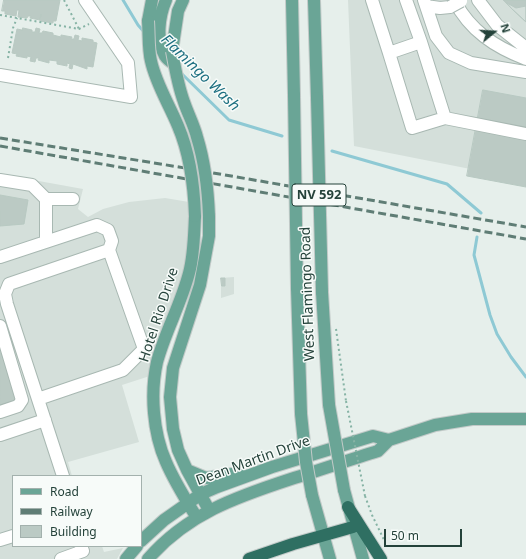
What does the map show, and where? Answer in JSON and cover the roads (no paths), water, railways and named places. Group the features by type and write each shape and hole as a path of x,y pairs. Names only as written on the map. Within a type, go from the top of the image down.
{"highway":[{"path":"348,507 381,559"},
{"path":"249,559 293,544 353,527"}],"main road":[{"name":"Hotel Rio Drive","path":"152,0 148,21 150,59 156,80 179,128 188,158 194,188 195,203 194,237 190,272 157,363 154,389 155,426 165,461 196,518"},
{"path":"166,0 163,7 160,26 161,43 165,56 174,64"},
{"name":"Hotel Rio Drive","path":"183,0 178,11 172,51 183,100 197,136 202,156 207,187 209,236 200,285 173,368 170,397 173,429 178,450 209,510"},
{"name":"West Flamingo Road","path":"292,0 301,414 306,462 312,495 322,536 330,559"},
{"name":"West Flamingo Road","path":"314,0 322,292 329,404 344,490 363,559"},
{"name":"Dean Martin Drive","path":"148,559 180,529 209,510 246,494 378,450 389,440 435,425 472,419 526,419"},
{"name":"Dean Martin Drive","path":"142,540 164,520 188,503 201,494 217,487 272,467 373,436 389,440"},
{"path":"187,470 206,478 272,467"},
{"path":"126,559 136,547"}],"street":[{"path":"0,75 131,98 128,63 86,0"},
{"path":"372,0 412,128 445,118 526,134"},
{"path":"406,0 445,118"},
{"path":"478,0 497,25 526,48"},
{"path":"425,3 440,8 457,2 460,12 481,34 505,50 526,59"},
{"path":"425,3 436,36 449,53 471,63 526,72"},
{"path":"389,53 421,42"},
{"path":"0,180 32,185 46,199 46,242"},
{"path":"46,199 73,198"},
{"path":"0,257 97,225 108,230 112,241 109,250 144,349 123,370 38,399"},
{"path":"63,475 5,294 9,284 109,250"},
{"path":"0,326 22,400 18,406 0,412"},
{"path":"0,435 45,420"},
{"path":"0,540 12,536"},
{"path":"61,559 83,552 81,547"}],"waterway":[{"name":"Flamingo Wash","path":"123,0 138,25 145,33"},
{"name":"Flamingo Wash","path":"181,73 229,120 282,136"},
{"name":"Flamingo Wash","path":"332,151 447,184 481,213"},
{"name":"Flamingo Wash","path":"477,237 474,255 490,315 497,334 511,357 526,377"}],"railway":[{"path":"0,138 179,167 526,227"},
{"path":"0,146 526,239"}]}
